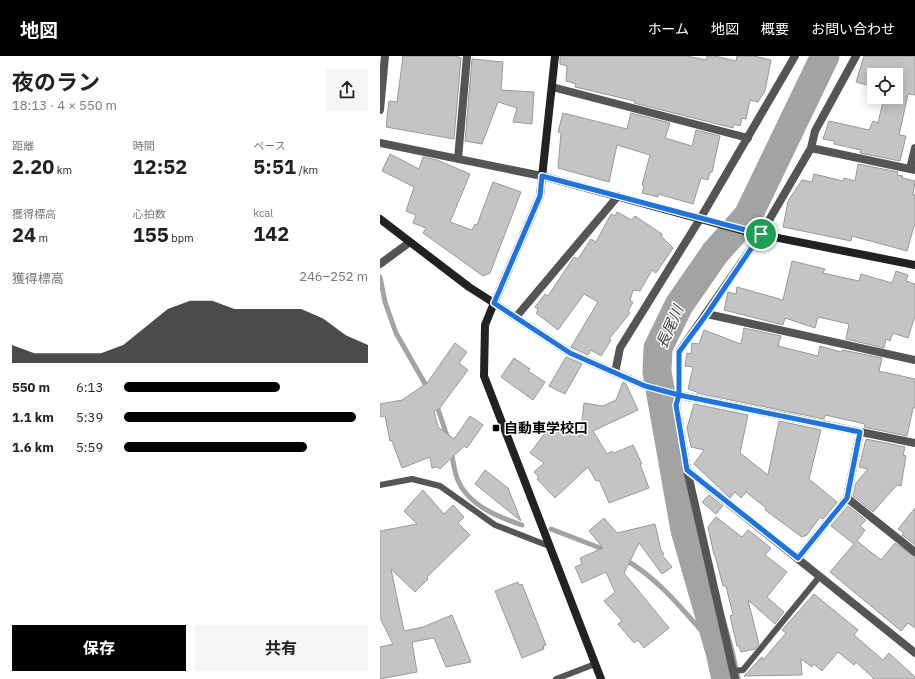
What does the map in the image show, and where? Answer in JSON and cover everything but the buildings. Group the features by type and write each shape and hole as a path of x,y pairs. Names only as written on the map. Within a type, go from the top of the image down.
{"street":[{"path":"380,110 385,56"},
{"path":"458,159 467,56"},
{"path":"555,56 540,196 485,326 484,376 601,679"},
{"path":"615,373 620,348 700,219 795,56"},
{"path":"734,675 687,470 676,405 679,395 679,352 707,314 761,234 811,148 815,131 856,56"},
{"path":"552,87 748,138"},
{"path":"380,143 542,176 748,232 915,265"},
{"path":"811,148 912,169 915,148"},
{"path":"516,317 618,196"},
{"path":"380,219 469,287 570,353 645,386 679,395 915,443"},
{"path":"380,264 410,242"},
{"path":"707,314 915,360"},
{"path":"798,558 847,498 860,432"},
{"path":"687,470 915,653"},
{"path":"847,498 915,552"}],"lane":[{"path":"380,485 412,479 440,486 495,524 549,546"},
{"path":"734,675 743,670 820,576"},
{"path":"556,679 595,664"}],"waterway":[{"name":"長尾川","path":"726,679 720,652 685,530 657,372 658,348 679,305 715,253 748,216 825,56"},
{"path":"380,277 385,302 396,333 428,389"},
{"path":"436,403 448,439"},
{"path":"451,451 457,478 468,496 484,509 522,525"},
{"path":"551,529 608,551"},
{"path":"624,559 638,568 663,589 720,652"}],"place":[{"name":"自動車学校口","path":"496,428"}],"route":[{"path":"761,234 707,314 679,352 679,395 860,432 847,498 798,558 687,470 676,405 679,395 645,386 570,353 494,303 540,196 542,176 748,232 761,234"}]}
